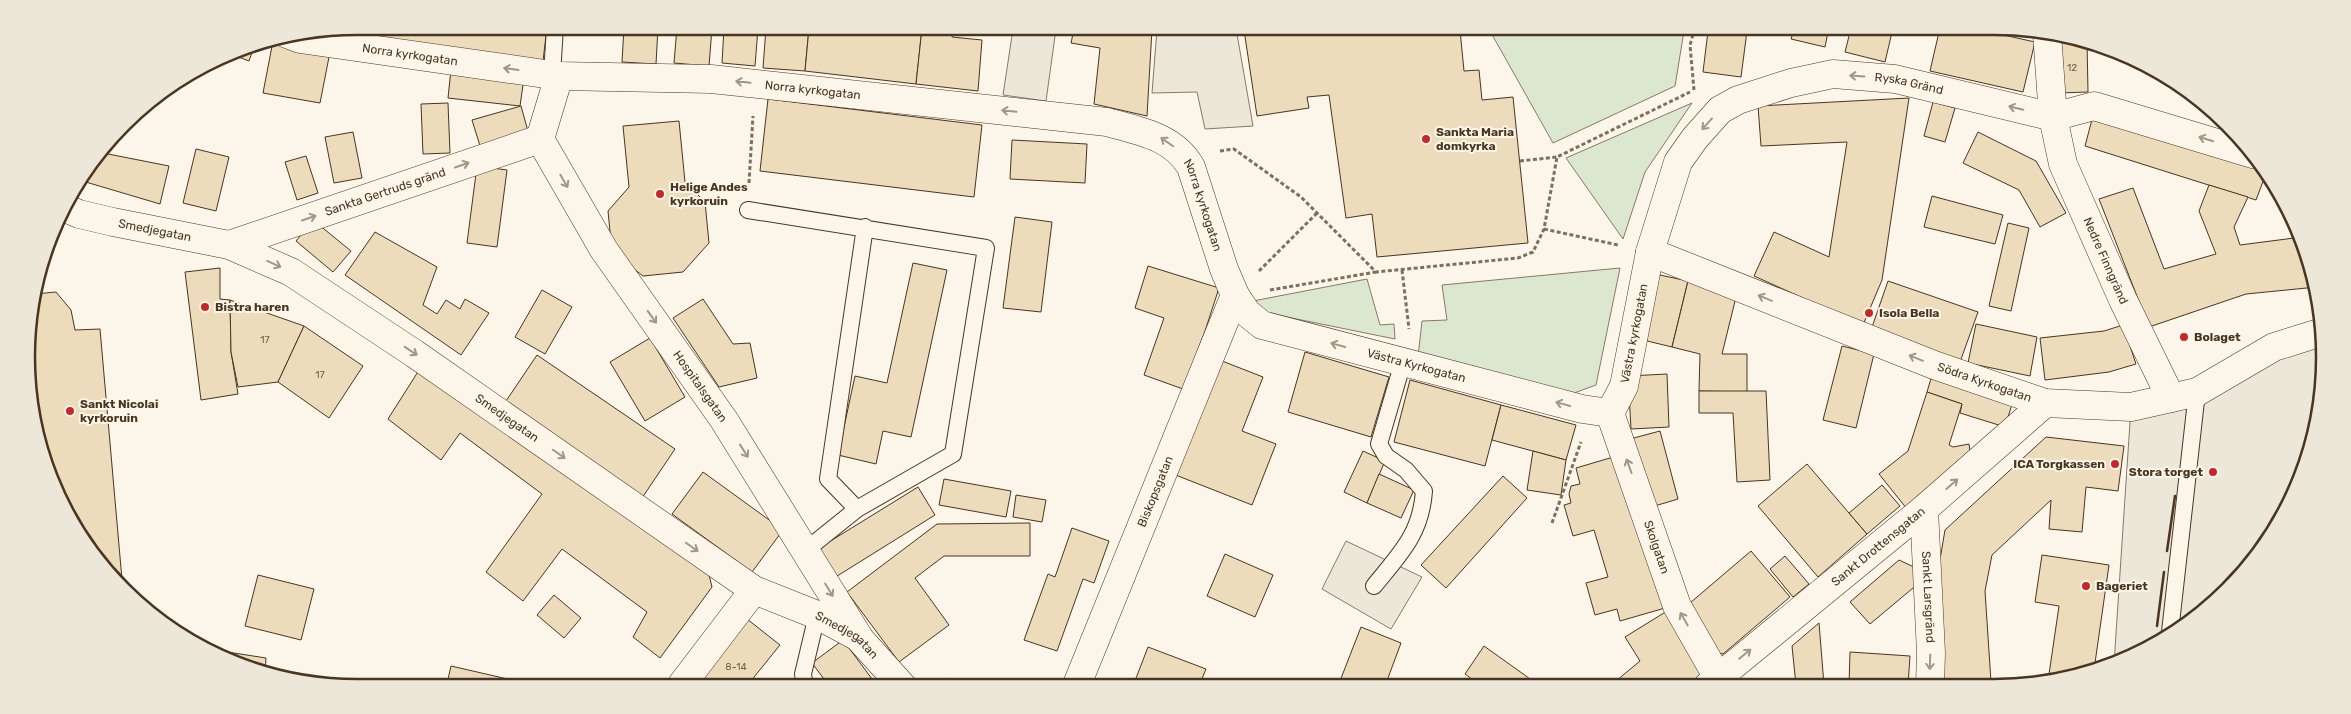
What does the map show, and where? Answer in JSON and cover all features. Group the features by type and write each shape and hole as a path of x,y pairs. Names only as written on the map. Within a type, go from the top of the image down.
{"street":[{"name":"Norra kyrkogatan","path":"304,40 555,75 711,78 1107,122 1157,135 1184,154 1191,167 1224,269 1235,295"},
{"name":"Nedre Finngränd","path":"2047,40 2053,117 2063,164 2123,300 2184,395"},
{"name":"Ryska Gränd","path":"1650,252 1678,162 1695,138 1720,110 1738,100 1758,93 1832,74 1895,79 2053,117 2094,106 2240,150"},
{"path":"540,139 555,75"},
{"name":"Sankta Gertruds gränd","path":"229,245 540,139"},
{"name":"Hospitalsgatan","path":"540,139 604,250 724,420 858,636"},
{"name":"Smedjegatan","path":"69,213 229,245 291,272 415,354 754,590 817,614 858,636 896,679"},
{"name":"Södra Kyrkogatan","path":"1650,252 1934,365 2045,402 2131,407 2184,395 2274,347 2315,334"},
{"name":"Västra kyrkogatan","path":"1610,413 1624,386 1650,252"},
{"name":"Västra Kyrkogatan","path":"1235,295 1247,314 1262,325 1582,409 1610,413"},
{"name":"Biskopsgatan","path":"1079,679 1235,295"},
{"name":"Sankt Drottensgatan","path":"1715,679 1924,509 2045,402"},
{"name":"Skolgatan","path":"1610,413 1677,606 1712,679"},
{"name":"Sankt Larsgränd","path":"1924,509 1931,653 1930,679"},
{"path":"686,679 754,590"}],"lane":[{"path":"555,35 555,75"},
{"path":"748,210 865,227 986,248 953,454 857,509 806,550"},
{"path":"857,509 828,479 865,227"},
{"path":"1374,586 1407,546 1423,513 1424,491 1406,470 1386,456 1379,444 1403,362"},
{"path":"2170,627 2184,395"},
{"path":"803,679 817,614"}],"path":[{"path":"1693,35 1690,45 1694,90 1720,110"},
{"path":"748,210 755,83"},
{"path":"1520,161 1557,157 1694,90"},
{"path":"1184,154 1234,150 1302,197 1376,272"},
{"path":"1235,295 1376,272 1518,258 1533,252 1544,229 1557,157"},
{"path":"1235,295 1317,212"},
{"path":"1544,229 1650,252"},
{"path":"1402,270 1410,334"},
{"path":"1552,523 1573,466"}],"green space":[{"path":"1492,35 1683,35 1675,86 1553,143"},
{"path":"1692,103 1645,172 1623,239 1566,158"},
{"path":"1620,268 1596,385 1574,393 1418,357 1422,321 1447,320 1442,285"},
{"path":"1367,279 1380,325 1394,324 1395,339 1262,312 1253,301"}],"shaded area":[{"path":"1012,35 1055,35 1046,101 1003,95"},
{"path":"1157,35 1237,35 1253,126 1205,129 1197,92 1152,93"},
{"name":"Stora torget","path":"2315,335 2315,378 2310,420 2305,440 2299,461 2283,499 2262,536 2222,585 2190,612 2155,636 2115,655 2131,407"},
{"path":"1346,541 1422,577 1391,629 1322,589"}],"building":[{"path":"357,35 546,35 543,61 348,36"},
{"path":"624,35 658,35 656,64 622,62"},
{"path":"676,35 711,35 709,66 674,63"},
{"path":"724,35 757,35 755,66 722,63"},
{"path":"765,35 808,35 805,71 763,68"},
{"path":"808,35 921,35 916,84 805,71"},
{"path":"921,35 952,35 952,37 982,40 978,91 916,84"},
{"path":"1073,35 1152,35 1147,116 1094,104 1100,48 1071,43"},
{"name":"Sankta Maria domkyrka","path":"1245,35 1460,35 1464,71 1479,70 1482,100 1513,97 1528,243 1377,257 1372,214 1346,218 1329,95 1307,97 1309,108 1257,116"},
{"path":"1708,35 1746,35 1741,77 1703,72"},
{"path":"1792,35 1827,35 1825,47 1791,39"},
{"path":"1849,35 1891,35 1885,62 1845,52"},
{"path":"1938,35 2006,36 2035,42 2023,92 1930,71"},
{"path":"2059,41 2087,49 2088,92 2058,93"},
{"path":"285,43 330,52 320,103 263,93 272,47"},
{"path":"252,52 249,61 240,58"},
{"path":"451,70 524,78 520,106 448,98"},
{"path":"1909,98 1882,280 1863,325 1754,276 1774,232 1829,257 1847,142 1761,146 1758,106"},
{"path":"768,99 982,125 974,197 760,171"},
{"path":"1933,102 1955,108 1945,142 1924,136"},
{"path":"448,103 450,153 423,154 421,104"},
{"path":"521,106 529,135 481,149 472,120"},
{"path":"2095,108 2247,159 2263,180 2256,200 2085,146"},
{"name":"Helige Andes kyrkoruin","path":"679,121 685,182 705,202 709,243 683,272 643,276 612,252 608,211 629,187 623,126"},
{"path":"353,132 362,178 334,183 325,137"},
{"path":"1978,132 2036,161 2066,213 2040,227 2019,190 1963,163"},
{"path":"1012,140 1087,144 1085,183 1010,179"},
{"path":"196,149 229,157 216,211 183,203"},
{"path":"108,154 169,166 160,204 86,182"},
{"path":"306,156 318,193 297,200 285,162"},
{"path":"477,166 507,170 497,247 467,243"},
{"path":"2209,185 2248,197 2234,227 2240,245 2293,238 2308,288 2246,294 2149,327 2099,199 2133,188 2164,269 2216,254 2199,211"},
{"path":"1932,196 2003,215 1995,244 1924,227"},
{"path":"1015,217 1052,222 1041,312 1003,308"},
{"path":"313,220 351,251 333,272 296,241"},
{"path":"2008,223 2029,228 2011,311 1989,306"},
{"path":"375,232 437,267 423,305 437,314 446,300 460,309 465,299 489,313 461,355 345,275"},
{"path":"913,263 947,270 911,437 883,431 876,464 838,455 855,376 887,383"},
{"path":"1148,266 1219,288 1183,389 1144,375 1164,318 1135,308"},
{"path":"220,268 220,299 230,300 231,352 238,394 201,400 185,272"},
{"path":"1655,274 1688,281 1672,347 1639,339"},
{"path":"1688,281 1737,293 1722,354 1747,354 1747,392 1699,391 1700,354 1672,347"},
{"path":"1888,281 1978,312 1960,362 1871,330"},
{"path":"542,290 572,307 545,354 515,337"},
{"name":"Sankt Nicolai kyrkoruin","path":"56,292 71,310 75,330 100,329 122,577 89,536 78,518 52,461 46,440 38,399 35,357 41,293"},
{"path":"703,299 733,344 750,343 757,378 719,387 673,318"},
{"path":"230,300 304,326 278,382 238,387 231,352"},
{"path":"1976,324 2037,337 2030,376 1968,363"},
{"path":"2123,325 2136,364 2109,372 2045,380 2040,338 2104,331"},
{"path":"304,326 363,366 329,418 278,382"},
{"path":"650,338 685,397 645,421 610,362"},
{"path":"1842,346 1874,354 1856,428 1823,420"},
{"path":"1305,352 1389,377 1371,437 1288,412"},
{"path":"537,355 675,449 642,498 504,404"},
{"path":"1217,359 1263,377 1242,431 1276,444 1252,505 1173,474"},
{"path":"421,367 708,571 712,587 660,658 633,637 647,612 562,549 523,601 486,572 542,494 460,433 441,460 388,419"},
{"path":"1667,374 1669,427 1631,429 1628,376"},
{"path":"1932,375 2013,401 2005,427 1960,413 1962,404 1927,392"},
{"path":"1410,380 1501,405 1485,466 1394,442"},
{"path":"1699,391 1766,391 1770,480 1737,482 1733,413 1699,413"},
{"path":"1927,392 1962,404 1949,445 1953,447 1969,444 1971,458 1907,509 1879,474 1908,451"},
{"path":"1501,405 1576,425 1566,460 1492,440"},
{"path":"1660,431 1678,499 1648,508 1630,439"},
{"path":"2046,437 2124,446 2118,491 2086,487 2082,532 2049,529 2051,500 1992,555 1985,591 1991,679 1940,679 1935,589 1945,530"},
{"path":"1363,451 1385,461 1367,503 1344,492"},
{"path":"1533,451 1566,460 1561,495 1527,490"},
{"path":"1620,455 1665,608 1620,621 1617,609 1595,615 1586,583 1608,577 1594,530 1573,536 1564,505 1571,503 1569,494 1571,486 1580,484 1576,468"},
{"path":"1807,464 1867,534 1818,577 1758,506"},
{"path":"703,472 783,530 752,572 672,514"},
{"path":"1379,474 1414,490 1401,518 1367,503"},
{"path":"1503,476 1527,498 1446,588 1421,565"},
{"path":"944,479 1011,491 1006,517 939,505"},
{"path":"1882,485 1900,506 1867,534 1849,513"},
{"path":"918,487 935,515 834,578 816,550"},
{"path":"1016,495 1046,500 1042,522 1013,517"},
{"path":"1030,523 1030,556 944,556 915,578 949,625 899,662 847,592 937,524"},
{"path":"1072,528 1109,541 1094,583 1083,579 1057,651 1024,640 1048,574 1055,577"},
{"path":"1751,551 1790,597 1723,654 1711,651 1690,603"},
{"path":"1225,554 1273,575 1255,617 1207,596"},
{"path":"2042,555 2109,565 2095,663 2049,674 2059,606 2035,602"},
{"path":"1785,556 1809,584 1793,597 1770,569"},
{"path":"1899,560 1916,568 1919,583 1870,624 1850,602"},
{"path":"258,575 314,589 301,640 245,626"},
{"path":"554,595 581,618 564,638 537,615"},
{"path":"1667,611 1706,676 1703,679 1618,679 1640,661 1625,637"},
{"path":"747,619 780,645 752,679 699,679"},
{"path":"1819,623 1824,679 1795,679 1792,646"},
{"path":"1361,627 1401,643 1388,679 1341,679"},
{"path":"843,640 872,679 824,679 812,663"},
{"path":"1484,646 1530,679 1472,679 1465,674"},
{"path":"1148,647 1206,669 1202,679 1136,679"},
{"path":"230,652 266,658 265,666"},
{"path":"1850,652 1910,656 1908,679 1849,679"},
{"path":"451,666 508,679 448,679"}],"wall":[{"path":"2167,551 2175,496"},
{"path":"2157,626 2164,572"}],"place":[{"name":"Sankta Maria domkyrka","path":"1426,139"},
{"name":"Helige Andes kyrkoruin","path":"660,194"},
{"name":"Bistra haren","path":"205,307"},
{"name":"Isola Bella","path":"1869,313"},
{"name":"Bolaget","path":"2184,337"},
{"name":"Sankt Nicolai kyrkoruin","path":"70,411"},
{"name":"ICA Torgkassen","path":"2115,464"},
{"name":"Stora torget","path":"2213,472"},
{"name":"Bageriet","path":"2086,586"}]}
